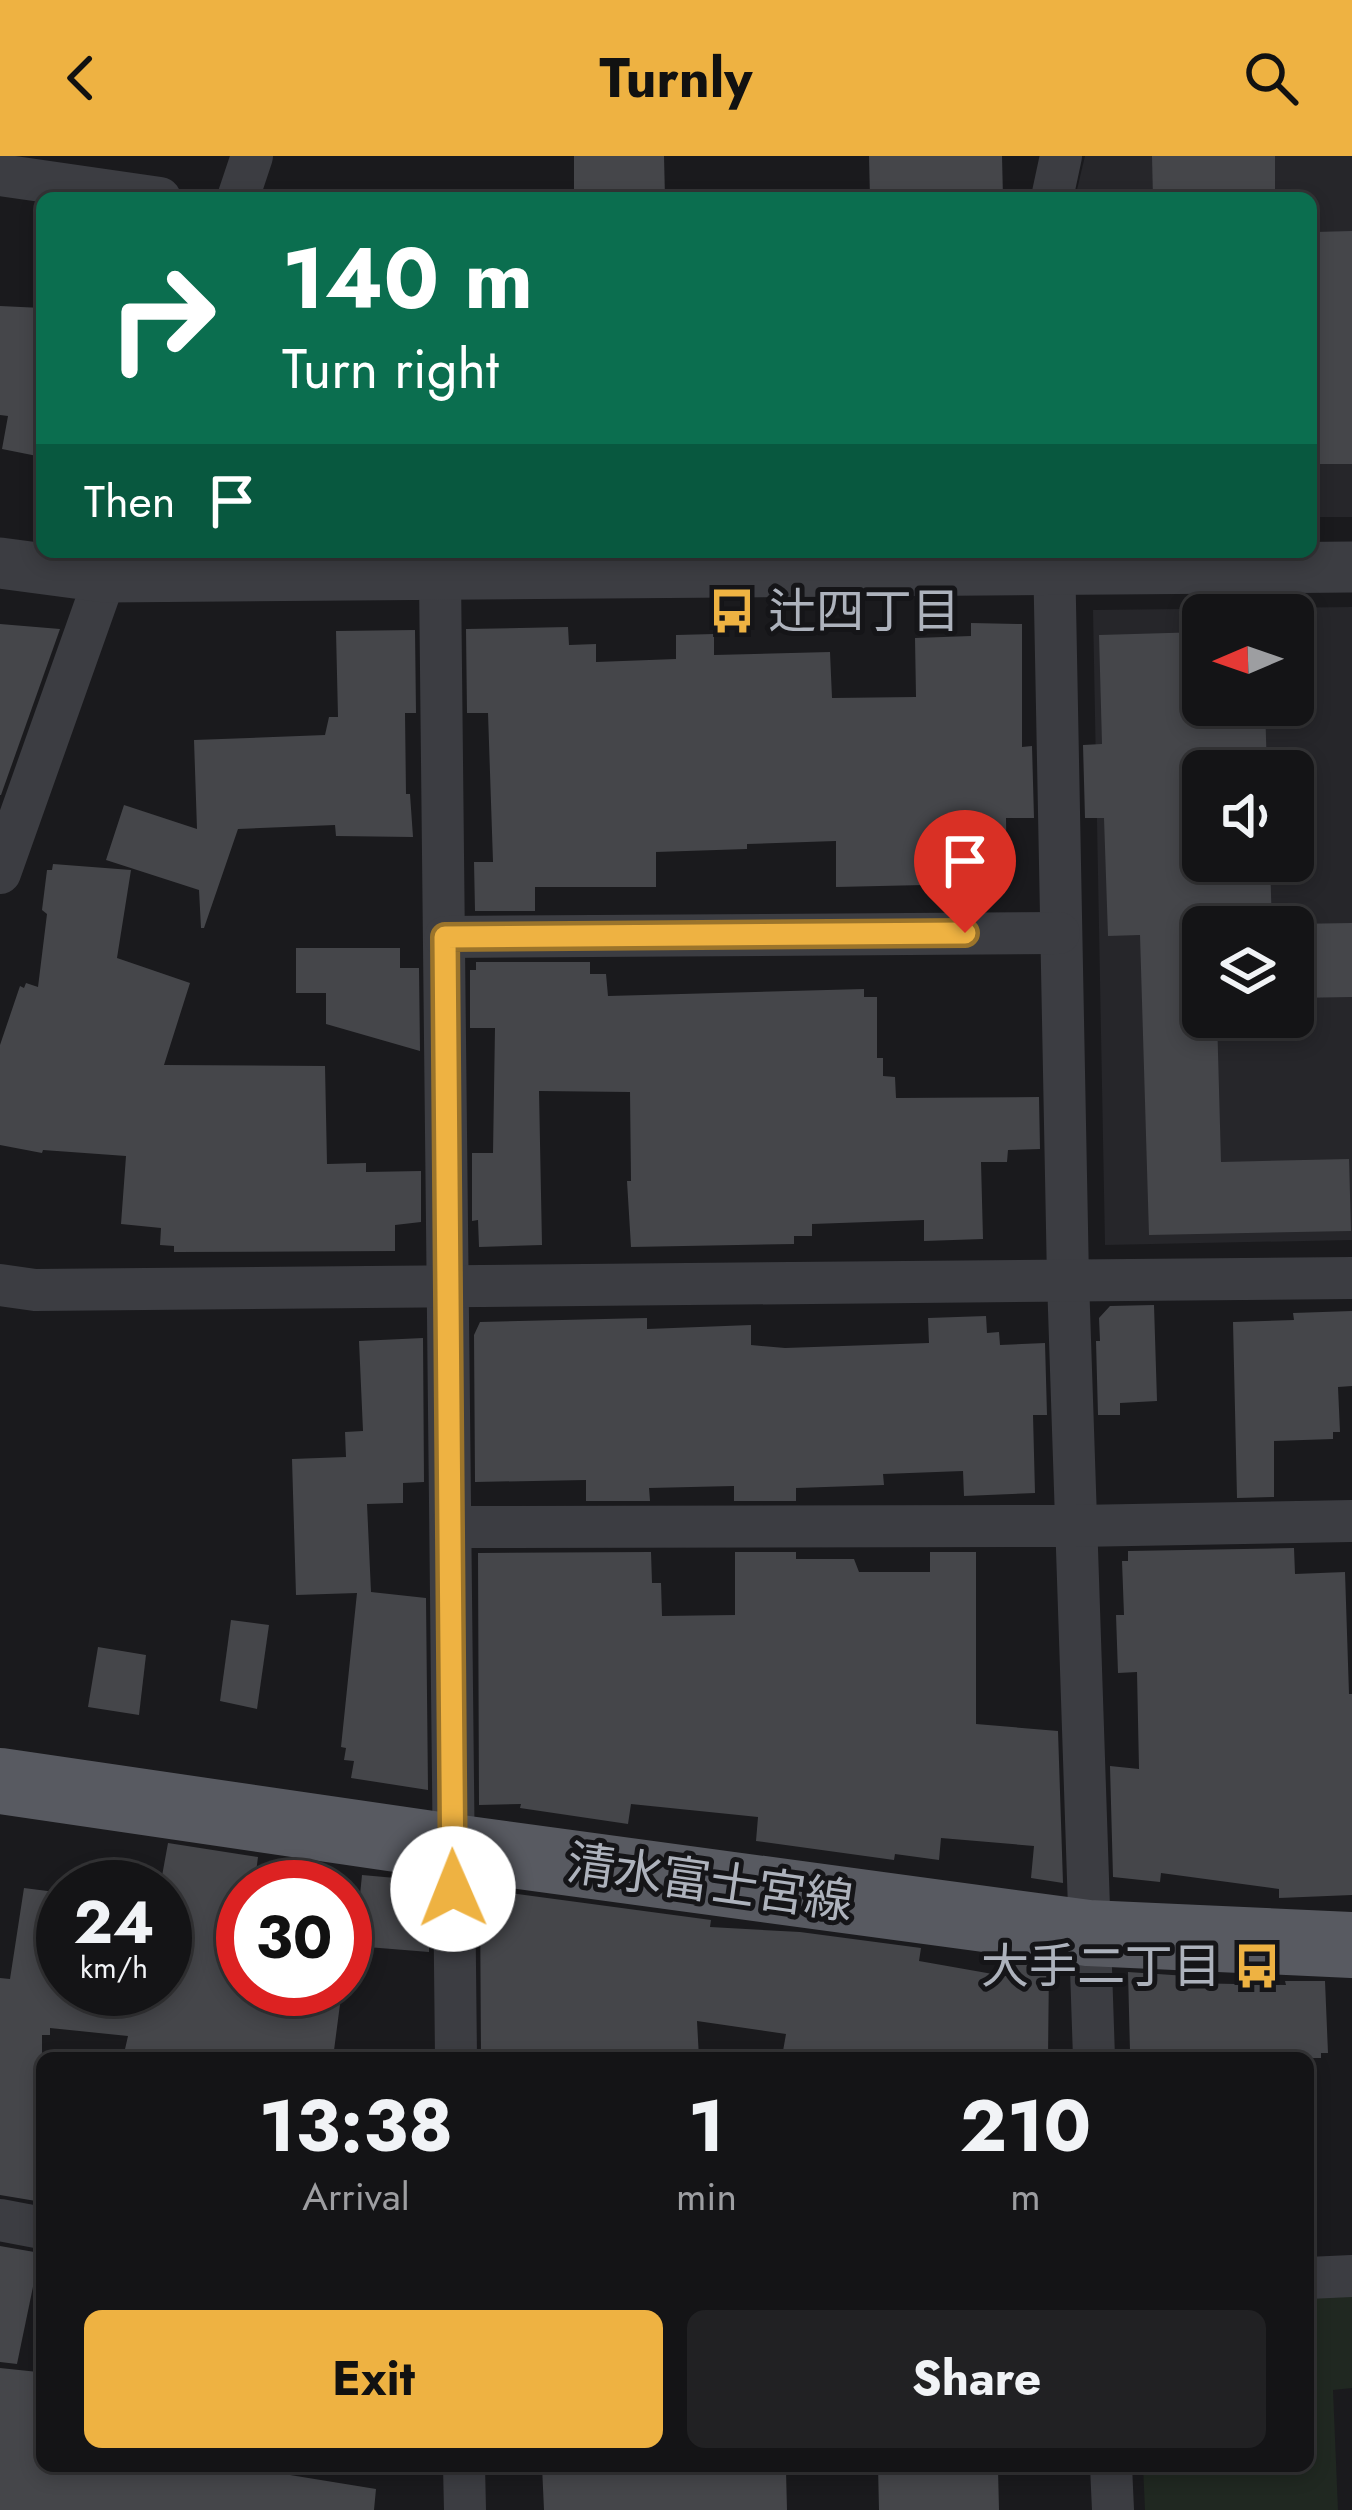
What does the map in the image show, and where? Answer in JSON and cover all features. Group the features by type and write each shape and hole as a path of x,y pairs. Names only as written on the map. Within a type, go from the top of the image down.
{"main road":[{"name":"清水富士宮線","path":"0,1781 1088,1933 1352,1946"}],"street":[{"path":"240,192 252,156"},
{"path":"1053,192 1061,156"},
{"path":"0,176 116,192"},
{"path":"1054,562 1068,1280 1094,2052"},
{"path":"0,563 440,576 1054,562 1352,567"},
{"path":"0,873 110,565"},
{"path":"440,576 456,2052"},
{"path":"445,937 1059,933"},
{"path":"0,1285 35,1291 1352,1277"},
{"path":"451,1527 1352,1521"},
{"path":"0,2220 36,2227"},
{"path":"1314,2278 1352,2276"},
{"path":"464,2472 465,2510"},
{"path":"1111,2472 1113,2510"}],"shaded area":[{"path":"1085,156 1352,156 1352,517 1317,517 1317,192 1076,192"},
{"path":"1314,607 1352,607 1352,1240 1105,1245 1093,610 1182,609 1182,726 1314,726"},
{"path":"1352,2284 1352,2388 1333,2390 1338,2510 1145,2510 1143,2472 1314,2472 1314,2287"}],"building":[{"path":"574,156 664,156 665,192 574,192"},
{"path":"869,156 1002,156 1003,192 870,192"},
{"path":"1152,156 1275,156 1275,192 1153,192"},
{"path":"1352,231 1352,464 1318,464 1317,232"},
{"path":"0,306 36,308 36,456 2,449 8,416 0,415"},
{"path":"971,623 1022,624 1022,747 1032,746 1034,818 1006,818 1007,889 836,887 836,841 747,844 747,849 656,852 656,887 535,887 535,911 475,911 474,862 493,862 488,713 467,713 466,629 568,627 569,645 596,644 596,662 676,659 676,635 714,634 714,655 830,652 832,698 916,697 915,638 971,636"},
{"path":"0,624 60,629 1,795 0,795"},
{"path":"415,630 416,713 405,713 406,794 410,794 413,837 336,836 335,825 238,829 204,928 199,890 106,860 124,805 197,829 194,740 325,735 329,717 338,717 336,631"},
{"path":"1182,633 1182,726 1266,726 1266,750 1182,750 1182,882 1271,882 1271,906 1182,906 1182,1038 1218,1038 1221,1162 1349,1159 1351,1231 1149,1235 1140,935 1108,936 1104,818 1085,818 1083,745 1102,744 1099,635"},
{"path":"53,864 131,870 117,958 190,983 164,1065 325,1066 327,1164 366,1163 366,1172 421,1171 421,1222 395,1225 395,1251 174,1252 174,1246 160,1245 161,1228 121,1224 126,1156 42,1153 0,1145 0,1045 20,986 38,987 47,914 42,910 47,870"},
{"path":"1352,923 1352,997 1314,998 1314,924"},
{"path":"296,948 400,948 400,968 419,968 420,1051 326,1024 326,993 296,993"},
{"path":"476,962 590,962 590,974 606,974 608,996 864,989 864,997 877,997 877,1058 883,1058 883,1076 895,1077 896,1098 1039,1097 1040,1149 1008,1150 1007,1162 981,1162 983,1239 924,1241 924,1220 812,1224 812,1236 794,1236 794,1244 631,1247 630,1092 539,1091 542,1245 479,1247 478,1220 472,1221 472,1153 493,1153 495,1028 470,1028 470,970 476,970"},
{"path":"1154,1305 1157,1401 1120,1403 1120,1415 1098,1415 1099,1318 1110,1306"},
{"path":"1352,1311 1352,1386 1338,1387 1340,1432 1333,1432 1333,1439 1274,1441 1274,1497 1237,1498 1233,1322 1294,1320 1293,1313"},
{"path":"986,1316 987,1333 999,1332 1000,1345 1045,1343 1047,1415 1033,1415 1035,1493 964,1496 963,1471 883,1474 884,1485 796,1488 796,1501 734,1501 734,1486 649,1488 650,1501 586,1501 586,1480 475,1482 474,1335 480,1322 647,1318 647,1329 751,1325 751,1345 785,1348 929,1343 928,1318"},
{"path":"423,1338 424,1482 403,1483 403,1503 367,1504 371,1592 426,1598 428,1790 351,1778 354,1761 344,1760 346,1748 341,1747 357,1593 296,1595 292,1459 346,1457 345,1432 363,1431 359,1341"},
{"path":"1294,1548 1295,1574 1345,1572 1352,1694 1352,1895 1279,1898 1279,1889 1161,1873 1160,1882 1113,1877 1110,1766 1139,1769 1137,1672 1118,1673 1116,1615 1124,1615 1122,1561 1128,1561 1128,1551"},
{"path":"651,1552 652,1583 661,1583 662,1616 735,1615 735,1552 854,1559 859,1572 930,1572 930,1552 976,1552 976,1724 1058,1731 1063,1883 1031,1878 1034,1846 941,1838 939,1860 895,1854 894,1860 756,1841 758,1817 631,1804 628,1824 520,1808 521,1804 479,1805 478,1553"},
{"path":"231,1620 269,1625 257,1709 220,1701"},
{"path":"98,1647 146,1655 139,1715 88,1707"},
{"path":"168,1843 258,1857 216,1860 216,2016 338,2016 334,2052 124,2052 128,2036 50,2028 50,2035 42,2035 42,2052 36,2052 36,2201 0,2195 0,1978 10,1979 24,1888 36,1890 36,2016 192,2016 192,1860 165,1860"},
{"path":"372,1876 429,1881 429,1952 372,1947"},
{"path":"480,1889 711,1920 710,1927 800,1932 921,1948 919,1961 1004,1976 1004,1962 1049,1966 1048,2052 790,2052 783,2051 786,2034 697,2021 699,2052 481,2052"},
{"path":"1128,1972 1187,1976 1187,1983 1325,1981 1328,2053 1321,2053 1321,2058 1314,2058 1314,2052 1130,2051"},
{"path":"0,2246 36,2252 36,2272 17,2364 0,2362"},
{"path":"0,2368 36,2372 36,2472 290,2472 376,2489 374,2510 0,2510"},
{"path":"542,2472 786,2472 787,2510 544,2510"},
{"path":"878,2472 998,2472 999,2510 879,2510"}],"place":[{"name":"辻四丁目","path":"732,611"},
{"name":"大手二丁目","path":"1257,1966"}],"route":[{"path":"453,1889 445,937 965,933"}]}
